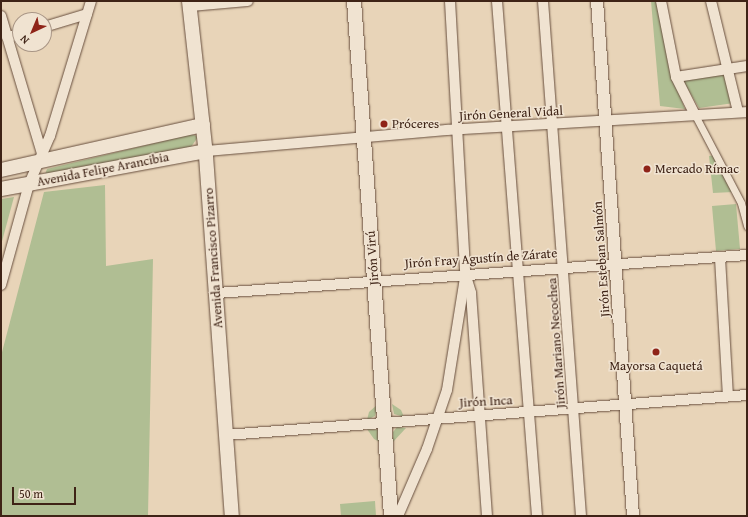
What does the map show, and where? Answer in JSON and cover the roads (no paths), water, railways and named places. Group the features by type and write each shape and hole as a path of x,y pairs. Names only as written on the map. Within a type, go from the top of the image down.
{"main road":[{"name":"Jirón Virú","path":"354,1 391,516"},
{"name":"Avenida Francisco Pizarro","path":"190,4 206,151 232,516"},
{"name":"Avenida Felipe Arancibia","path":"1,170 42,159 203,125"},
{"name":"Avenida Felipe Arancibia","path":"1,189 206,151"}],"street":[{"path":"1,285 5,258 29,184 42,159 91,1"},
{"path":"190,4 248,1"},
{"path":"398,516 437,419 451,373 465,273 450,1"},
{"path":"497,1 508,127 537,516"},
{"name":"Jirón Mariano Necochea","path":"543,1 575,408 581,516"},
{"name":"Jirón Esteban Salmón","path":"597,1 607,121 615,265 627,406 633,516"},
{"path":"661,1 676,76 740,203 747,226"},
{"path":"711,1 727,68 743,112"},
{"path":"52,25 87,14"},
{"path":"1,16 42,159"},
{"path":"7,38 12,36"},
{"path":"676,76 747,66"},
{"name":"Jirón General Vidal","path":"206,151 456,130 743,112"},
{"name":"Jirón Fray Agustín de Zárate","path":"217,293 375,279 564,266 615,265 747,255"},
{"path":"720,258 728,396"},
{"path":"465,273 471,293 478,415 487,516"},
{"name":"Jirón Inca","path":"226,436 384,422 529,413 575,408 627,406 747,395"}],"place":[{"name":"Próceres","path":"384,124"},
{"name":"Mercado Rímac","path":"647,169"},
{"name":"Mayorsa Caquetá","path":"656,352"}]}
